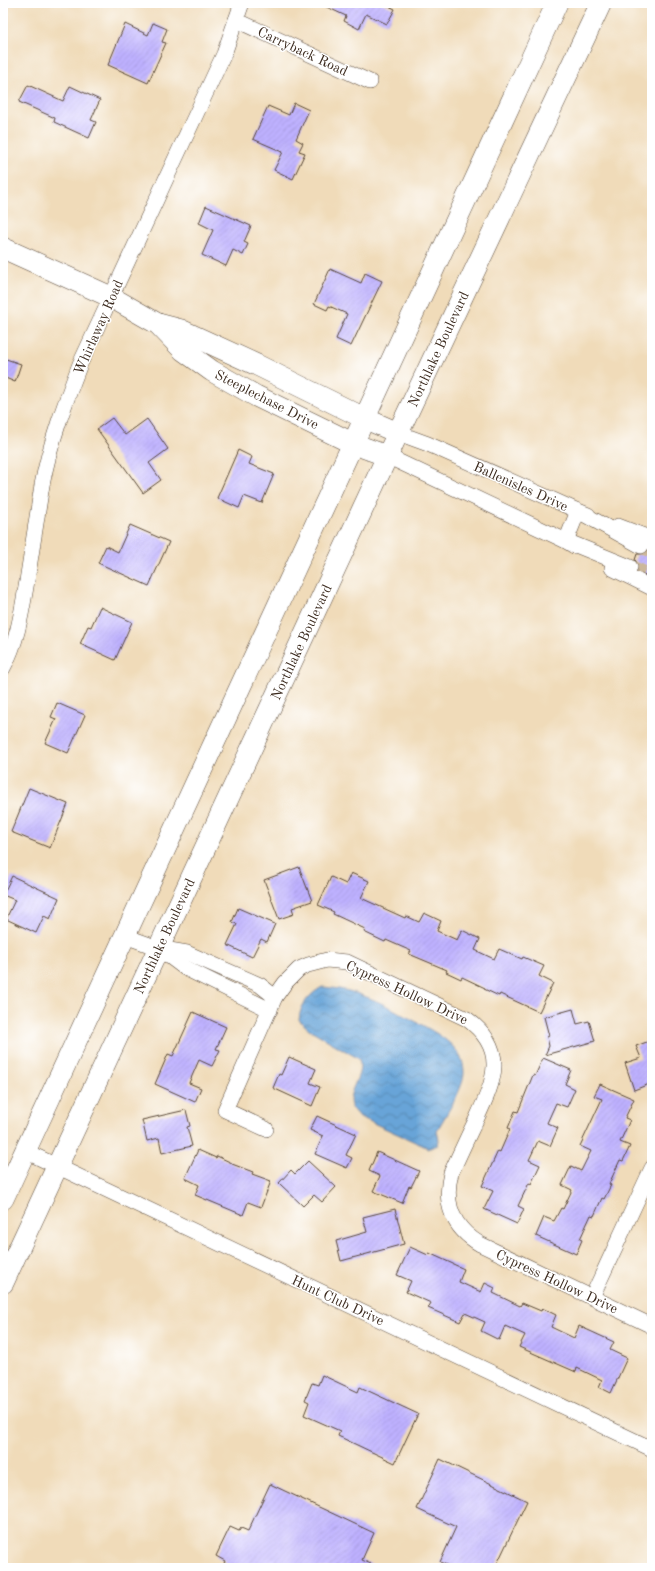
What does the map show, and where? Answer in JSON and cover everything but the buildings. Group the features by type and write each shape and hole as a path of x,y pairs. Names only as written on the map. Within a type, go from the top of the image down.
{"main road":[{"path":"3,1198 558,3"},
{"name":"Northlake Boulevard","path":"3,1283 56,1166 387,456 601,3"},
{"name":"Steeplechase Drive","path":"3,248 111,298 158,324 181,330 398,433"},
{"name":"Steeplechase Drive","path":"158,324 183,350 212,371 256,396 354,444 387,456"}],"street":[{"name":"Whirlaway Road","path":"3,668 14,643 21,620 43,483 52,443 65,403 80,364 224,54 242,3"},
{"name":"Carryback Road","path":"236,20 370,82"},
{"name":"Ballenisles Drive","path":"398,433 428,444 646,543"},
{"path":"387,456 566,541 630,567"},
{"path":"566,541 578,512"},
{"path":"566,541 626,576 651,580"},
{"path":"125,936 158,948 187,953 260,985 273,1004"},
{"name":"Cypress Hollow Drive","path":"266,1129 225,1110 273,1004 285,983 299,969 317,961 337,960 356,965 467,1019 475,1025 489,1043 492,1053 494,1072 489,1091 451,1173 448,1193 451,1212 458,1226 472,1240 652,1326"},
{"name":"Hunt Club Drive","path":"25,1151 652,1449"},
{"path":"592,1297 652,1168"}],"water":[{"path":"322,987 352,992 368,997 387,1006 437,1034 459,1054 463,1063 463,1080 457,1095 437,1131 439,1140 438,1145 427,1149 426,1147 360,1117 353,1110 350,1103 353,1089 359,1074 359,1059 309,1029 299,1020 301,1009 306,1000"}],"tunnel":[{"path":"641,546 652,551"},
{"path":"630,567 650,576"}]}
